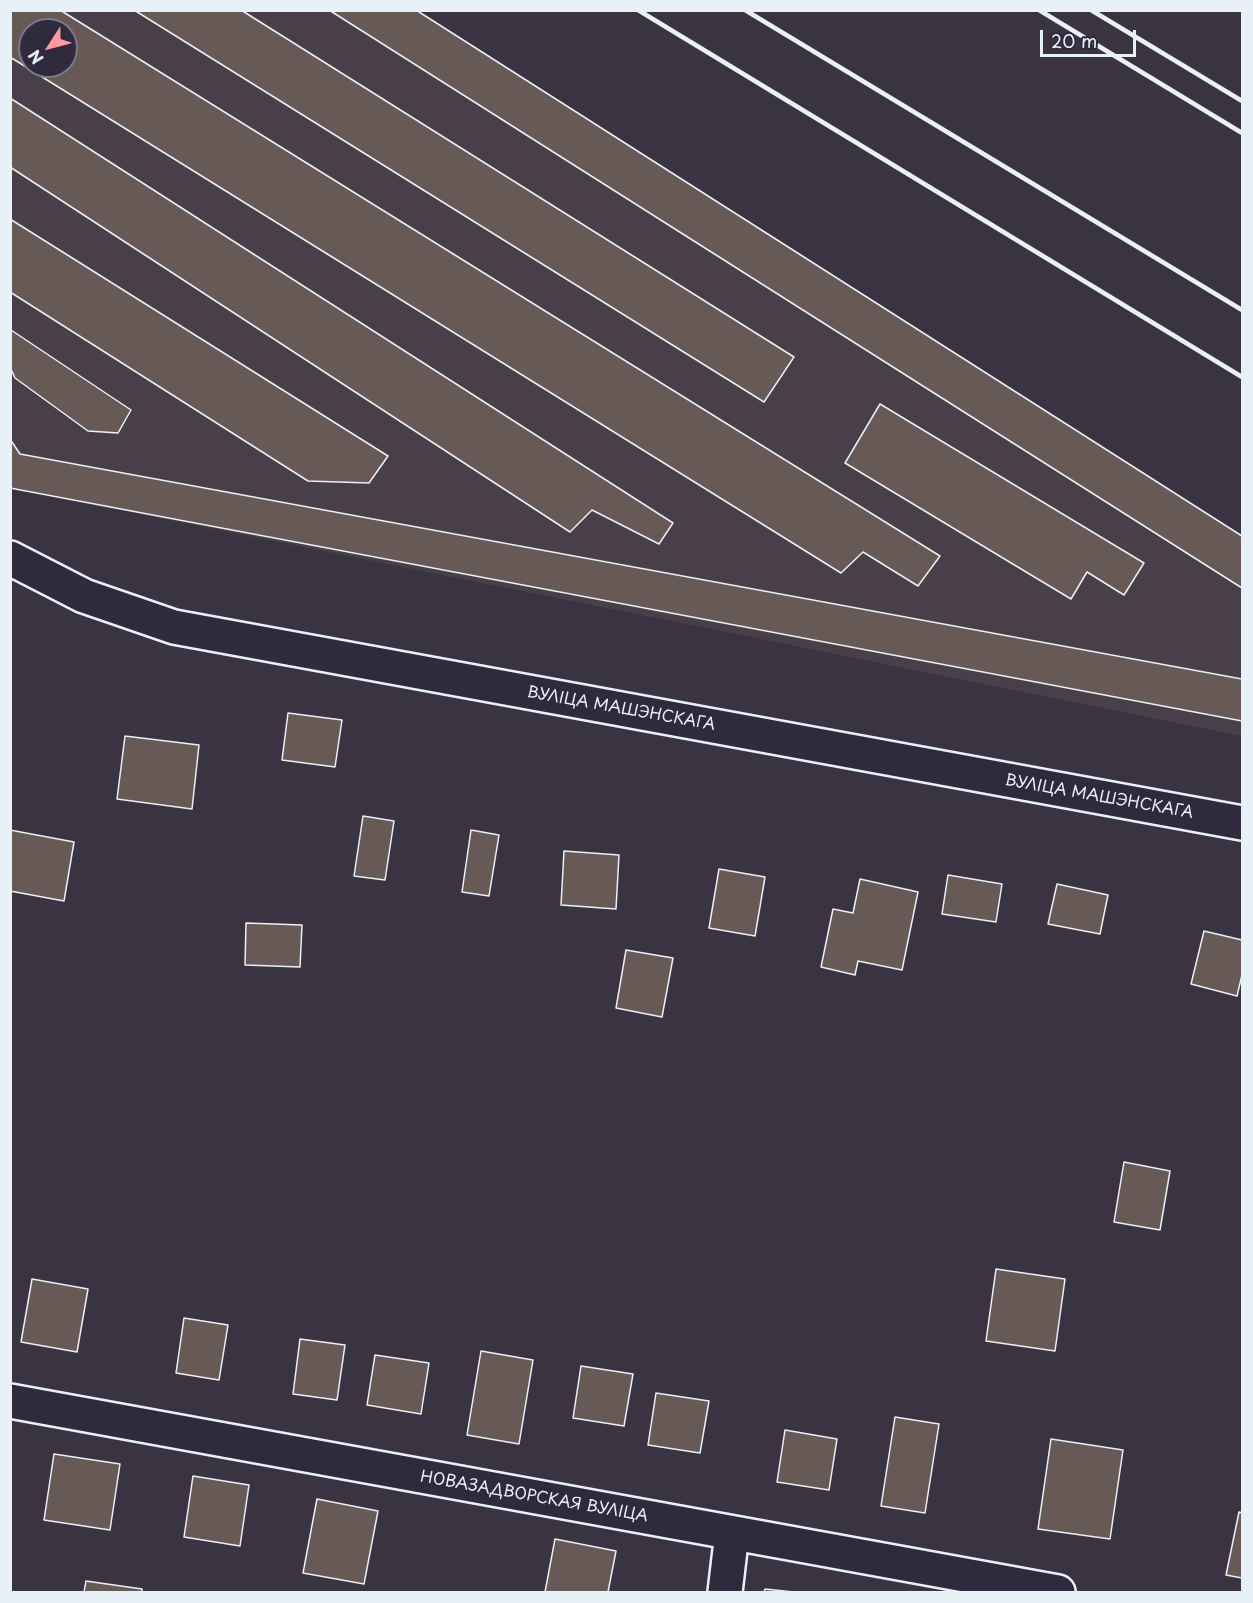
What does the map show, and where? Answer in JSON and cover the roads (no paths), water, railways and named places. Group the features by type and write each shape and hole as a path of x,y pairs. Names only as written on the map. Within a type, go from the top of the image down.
{"main road":[{"name":"ВУЛІЦА МАШЭНСКАГА","path":"10,558 84,596 174,627 1242,823"},
{"name":"НОВАЗАДВОРСКАЯ ВУЛІЦА","path":"10,1401 1058,1593"},
{"path":"725,1593 732,1533"}],"railway":[{"path":"638,10 1242,377"},
{"path":"745,10 1242,310"},
{"path":"1039,10 1242,133"},
{"path":"1091,10 1242,101"}]}
